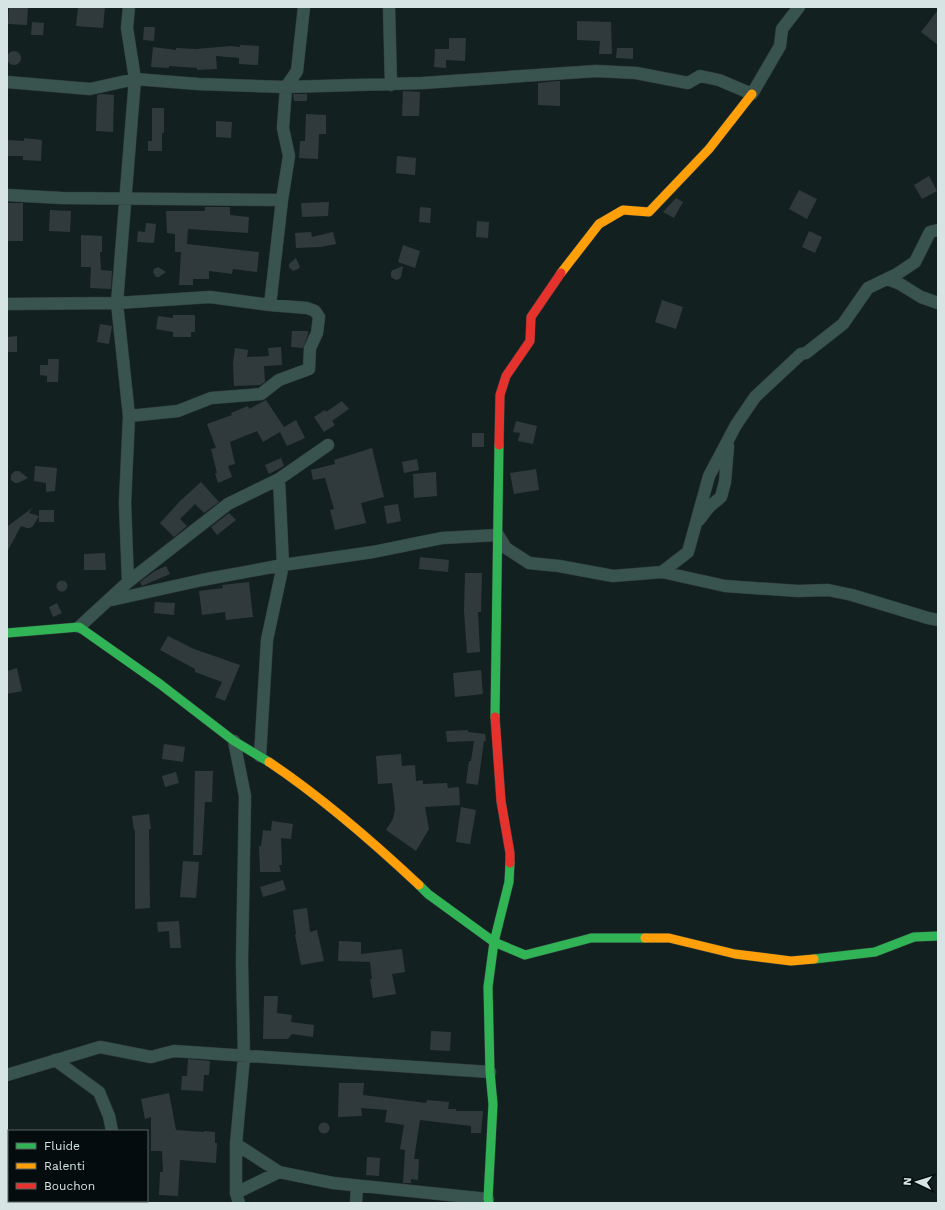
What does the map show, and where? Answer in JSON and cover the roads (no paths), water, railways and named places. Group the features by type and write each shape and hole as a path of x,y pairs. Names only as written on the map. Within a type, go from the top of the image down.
{"street":[{"path":"128,582 125,503 129,416 117,303 135,79 127,28 129,7"},
{"path":"270,305 282,200 289,156 283,128 286,87 297,71 304,7"},
{"path":"389,7 391,85"},
{"path":"236,1144 279,1172 333,1183 488,1201 493,1104 490,1072 488,987 494,942 509,882 510,853 501,801 495,729 496,619 500,480 500,395 506,376 530,341 531,317 564,269 599,224 623,210 649,212 709,149 752,94 780,46 782,29 799,7"},
{"path":"7,82 90,89 135,79 198,84 286,87 391,85 596,72 636,73 688,83 700,76 719,80 752,94"},
{"path":"7,195 62,198 282,200"},
{"path":"662,572 688,552 709,476 736,425 755,396 801,354 806,353 843,324 868,288 897,274 915,262 930,232 938,230"},
{"path":"887,279 900,284 921,297 938,303"},
{"path":"7,304 117,303 210,297 307,308 315,311 319,317 317,333 310,348 309,369 279,380 260,394 211,398 178,411 129,416"},
{"path":"696,524 709,508 721,497 725,482 729,439"},
{"path":"7,633 79,627 128,582 228,504 279,479 328,445"},
{"path":"260,756 267,640 283,565 279,479"},
{"path":"107,601 202,580 283,565 373,552 442,538 498,535"},
{"path":"498,535 506,548 529,563 559,566 613,576 662,572 726,586 798,591 828,590 852,595 938,620"},
{"path":"79,627 160,684 234,741 260,756 298,782 382,850 428,894 494,942 525,955 591,938 669,938 735,954 791,961 875,952 914,937 938,936"},
{"path":"234,741 245,796 242,962 244,1057 236,1144 238,1198"},
{"path":"7,1075 100,1047 151,1057 174,1051 244,1057 490,1072"},
{"path":"56,1060 99,1092 110,1116 112,1130"},
{"path":"238,1198 279,1172"},
{"path":"356,1203 357,1186"}]}
